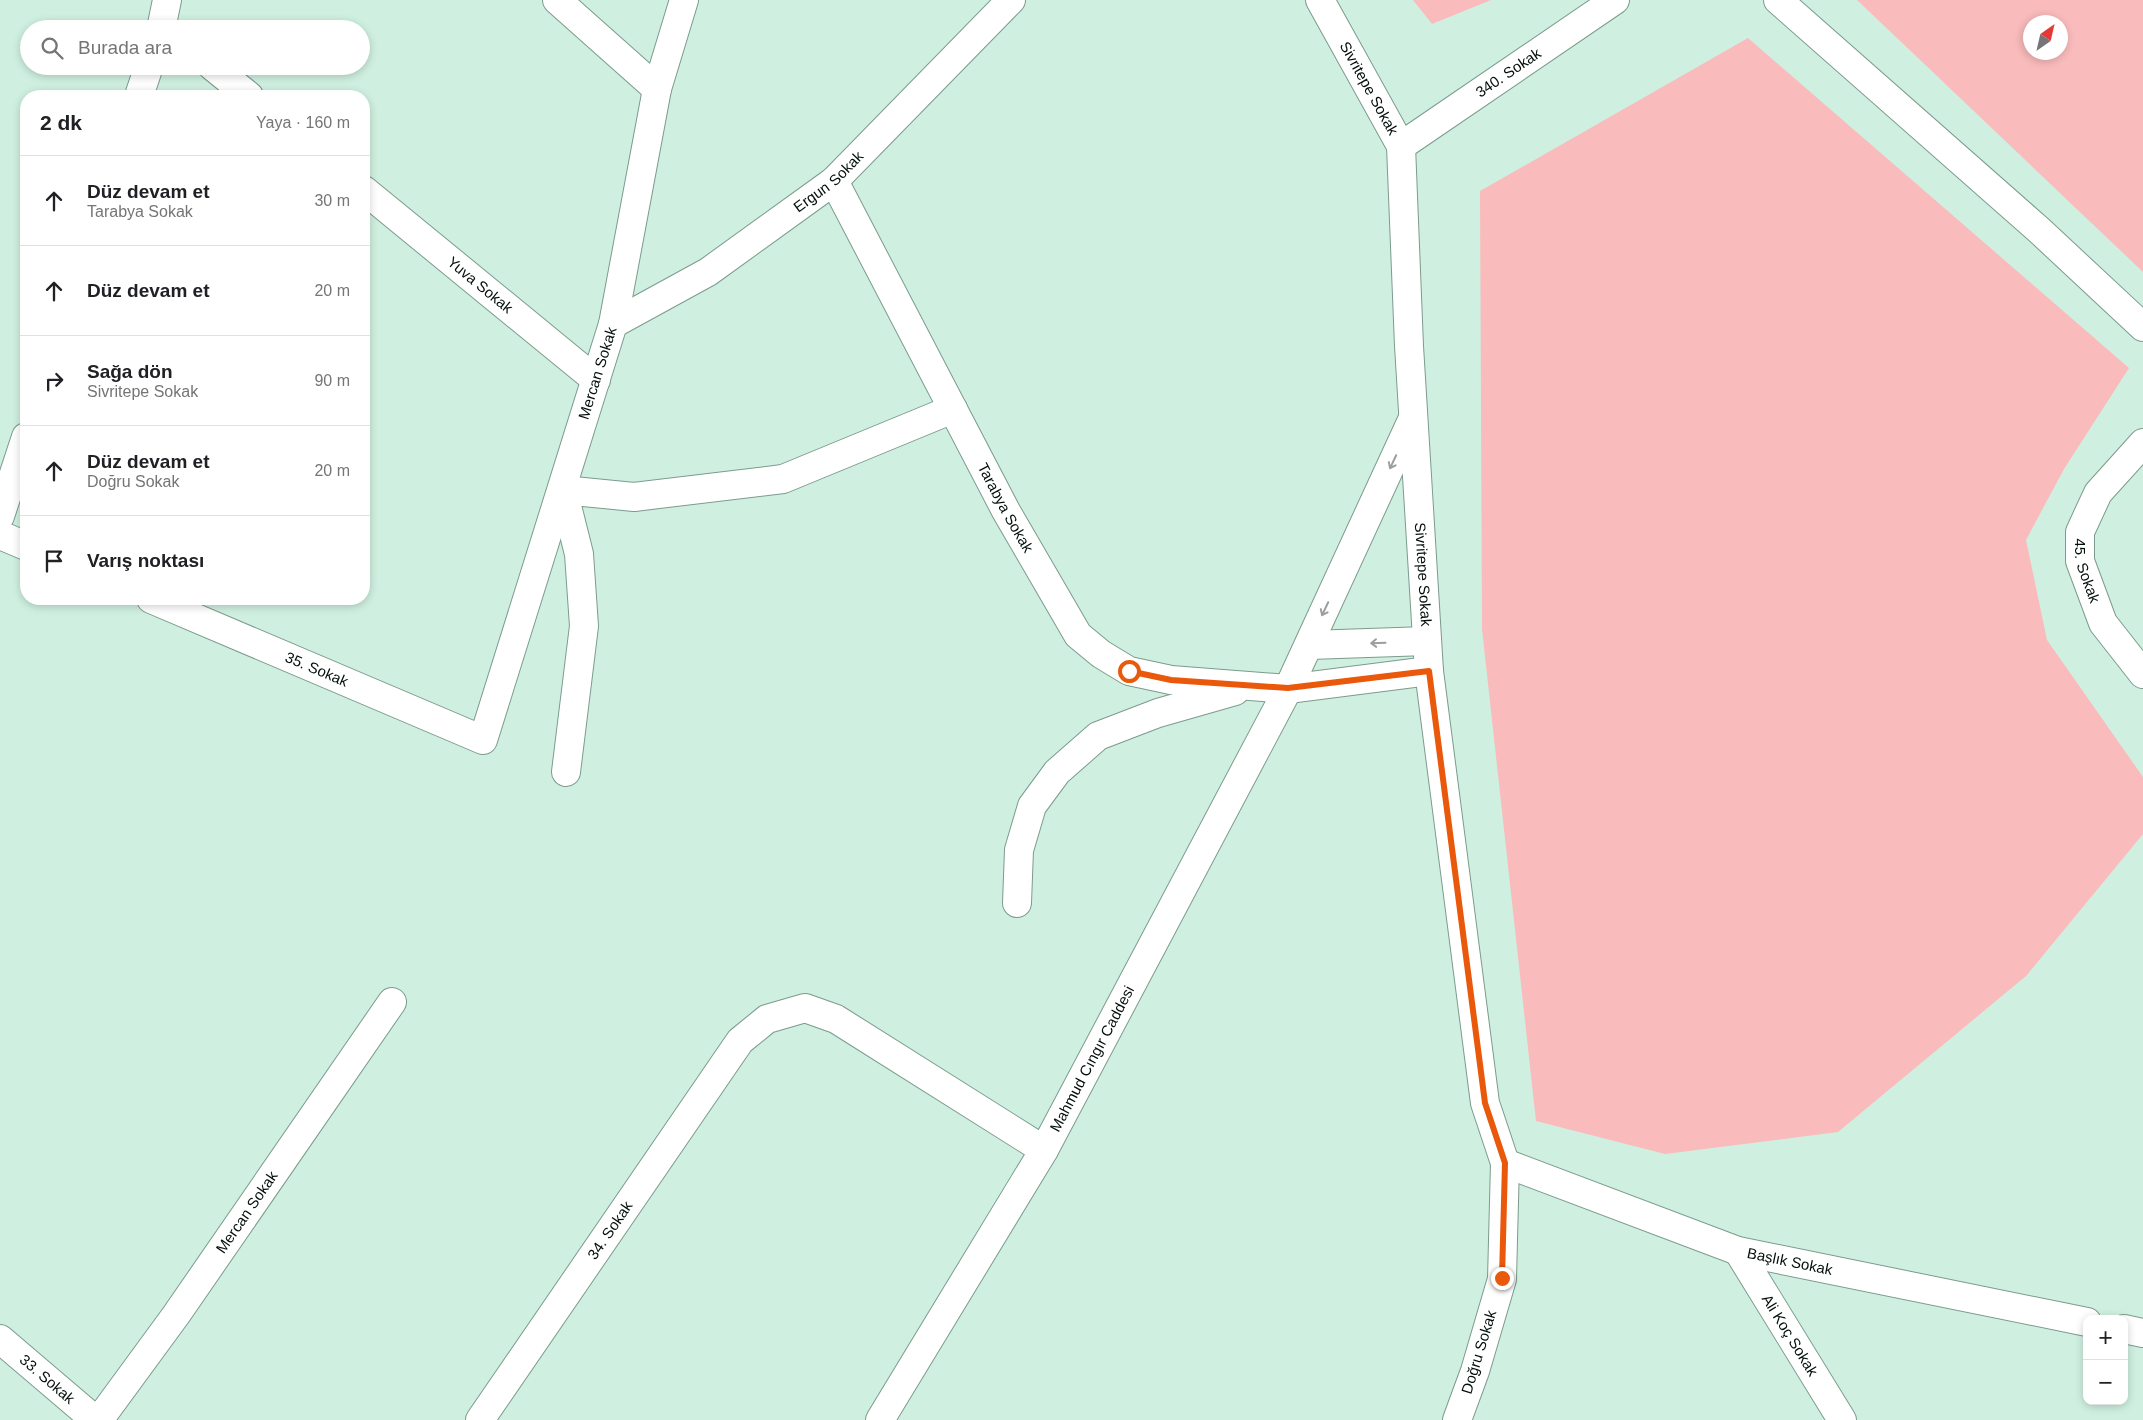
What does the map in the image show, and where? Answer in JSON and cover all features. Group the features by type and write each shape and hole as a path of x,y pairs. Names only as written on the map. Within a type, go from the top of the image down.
{"street":[{"path":"558,0 657,88"},
{"name":"Mercan Sokak","path":"483,740 613,324 657,88 684,0"},
{"name":"Ergun Sokak","path":"613,324 708,272 834,181 1011,0"},
{"name":"Sivritepe Sokak","path":"1320,0 1401,146 1413,417 1429,671 1485,1103 1505,1163"},
{"name":"340. Sokak","path":"1401,146 1615,0"},
{"path":"1778,0 2039,230 2143,327"},
{"path":"141,90 146,75"},
{"path":"223,75 242,90"},
{"name":"Tarabya Sokak","path":"834,181 1006,511 1078,635 1101,654 1129,671 1171,680 1288,688 1429,671"},
{"name":"Yuva Sokak","path":"370,195 596,380"},
{"path":"566,772 584,626 579,554 562,490 634,497 783,479 953,409"},
{"name":"Mahmud Cıngır Caddesi","path":"880,1420 1044,1150 1288,688 1413,417"},
{"name":"45. Sokak","path":"2143,443 2098,493 2080,532 2080,561 2103,623 2143,674"},
{"path":"0,516 20,455"},
{"path":"0,535 20,543"},
{"name":"35. Sokak","path":"165,605 483,740"},
{"path":"1309,645 1427,641"},
{"path":"1017,903 1018,850 1032,806 1057,772 1098,736 1158,713 1253,686"},
{"name":"Mercan Sokak","path":"97,1420 176,1315 392,1002"},
{"name":"34. Sokak","path":"480,1420 740,1041 768,1019 805,1008 836,1019 1044,1150"},
{"name":"Başlık Sokak","path":"1505,1163 1738,1251 2083,1321"},
{"name":"Doğru Sokak","path":"1457,1420 1475,1371 1502,1278 1505,1163"},
{"name":"Ali Koç Sokak","path":"1738,1251 1842,1420"},
{"path":"2128,1330 2143,1333"},
{"name":"33. Sokak","path":"0,1339 97,1420"}],"shaded area":[{"path":"1413,0 1491,0 1432,24"},
{"path":"1857,0 2143,0 2143,272"},
{"path":"1748,38 2129,368 2064,469 2026,540 2047,640 2143,777 2143,834 2026,976 1838,1132 1665,1154 1536,1121 1482,629 1480,191"}],"route":[{"path":"1129,671 1171,680 1288,688 1429,671 1485,1103 1505,1163 1502,1278"}]}
